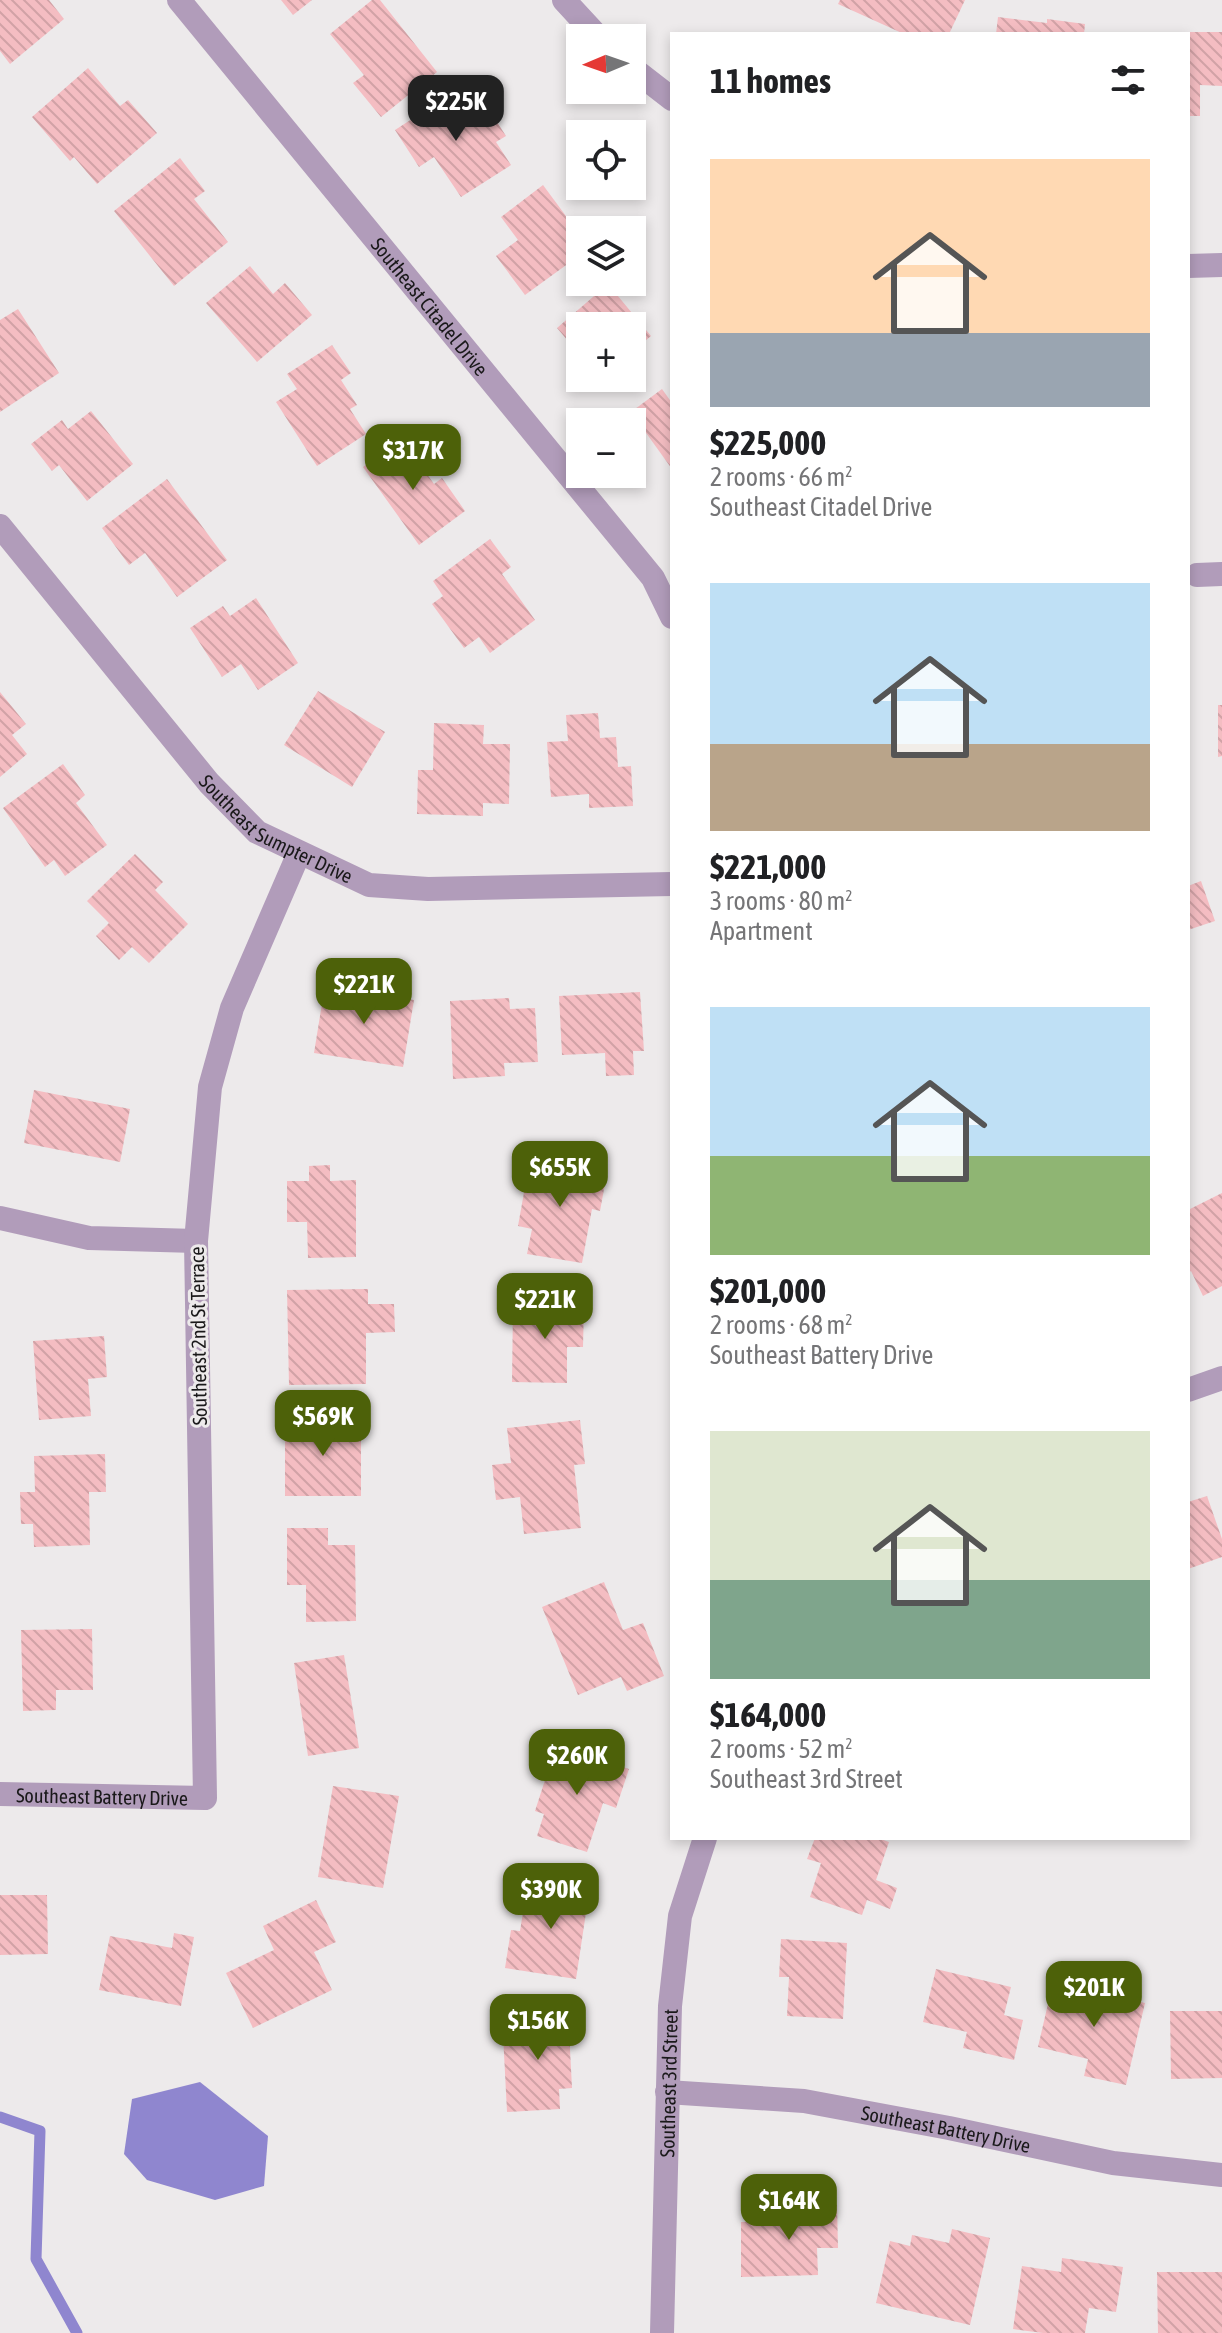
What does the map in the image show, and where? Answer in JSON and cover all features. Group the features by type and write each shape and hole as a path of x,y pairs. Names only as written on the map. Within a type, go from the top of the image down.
{"street":[{"name":"Southeast Citadel Drive","path":"179,0 653,578 670,613"},
{"path":"564,0 586,24"},
{"path":"646,79 670,97"},
{"path":"1190,266 1222,265"},
{"name":"Southeast Sumpter Drive","path":"0,526 209,783 257,832 369,885 428,889 670,884"},
{"path":"1197,575 1222,574"},
{"name":"Southeast 2nd St Terrace","path":"205,1798 196,1241 210,1087 232,1008 299,853"},
{"path":"0,1218 89,1238 196,1241"},
{"path":"1190,1389 1222,1378"},
{"name":"Southeast Battery Drive","path":"0,1794 205,1798"},
{"name":"Southeast 3rd Street","path":"662,2333 670,2006 680,1916 704,1840"},
{"name":"Southeast Battery Drive","path":"667,2092 804,2101 1113,2163 1222,2175"}],"shaded area":[{"path":"200,2082 268,2136 264,2186 215,2200 147,2180 124,2154 132,2099"}],"building":[{"path":"0,0 49,0 64,19 10,64 0,51"},
{"path":"281,0 312,0 293,15"},
{"path":"372,0 380,0 437,72 381,117 353,83 364,75 330,34"},
{"path":"840,0 965,0 950,32 900,32 838,4"},
{"path":"998,17 1085,24 1084,32 996,32"},
{"path":"1190,32 1222,32 1222,86 1200,85 1200,116 1190,116"},
{"path":"88,68 120,106 128,100 157,133 97,184 74,157 70,161 32,117"},
{"path":"455,91 474,121 490,111 506,136 496,142 511,165 461,197 434,157 419,167 395,130"},
{"path":"180,158 205,191 194,199 228,242 174,286 114,211"},
{"path":"543,185 566,216 566,265 525,295 496,256 518,240 501,217"},
{"path":"250,266 273,294 285,283 312,315 257,362 206,303"},
{"path":"594,296 618,296 631,312 576,312"},
{"path":"18,309 59,373 0,412 0,320"},
{"path":"566,320 566,339 557,328"},
{"path":"332,345 351,373 341,380 357,405 350,409 366,434 317,466 276,402 297,389 287,374"},
{"path":"662,389 670,400 670,466 646,433 646,408 636,408"},
{"path":"91,411 133,464 87,501 59,465 52,471 31,444 62,420 68,429"},
{"path":"402,439 434,484 442,478 465,511 419,545 363,467"},
{"path":"167,479 227,560 177,597 145,553 129,565 102,528"},
{"path":"490,539 511,567 502,574 535,620 490,653 479,637 464,648 432,604 443,596 433,581"},
{"path":"256,598 298,663 258,690 241,664 222,677 190,628 223,606 230,616"},
{"path":"318,691 385,732 352,787 284,745"},
{"path":"0,692 26,724 12,735 27,754 0,777"},
{"path":"1218,705 1222,705 1222,756 1218,757"},
{"path":"598,713 600,738 616,737 618,767 631,766 633,806 589,808 589,794 551,797 547,742 568,741 566,715"},
{"path":"434,723 484,725 483,744 510,744 509,804 483,803 483,816 417,814 418,770 433,770"},
{"path":"63,764 85,795 76,803 107,845 65,876 54,860 45,867 3,808"},
{"path":"135,854 163,882 155,890 188,924 149,963 132,947 119,960 96,936 109,923 87,901"},
{"path":"1201,881 1215,921 1190,929 1190,885"},
{"path":"325,985 414,1000 403,1067 314,1053"},
{"path":"640,992 644,1051 633,1051 634,1075 606,1076 605,1053 562,1055 559,996"},
{"path":"509,998 510,1009 535,1008 538,1062 504,1063 505,1076 453,1079 450,1001"},
{"path":"34,1090 130,1109 120,1162 24,1143"},
{"path":"530,1159 607,1173 600,1211 592,1209 582,1263 527,1254 532,1229 518,1226"},
{"path":"330,1165 330,1181 356,1180 356,1257 308,1258 307,1222 287,1222 287,1181 309,1181 309,1166"},
{"path":"1222,1193 1222,1286 1203,1296 1190,1272 1190,1209"},
{"path":"368,1289 368,1304 394,1304 395,1332 366,1333 366,1384 289,1385 287,1290"},
{"path":"513,1304 584,1304 583,1347 567,1347 567,1383 512,1382"},
{"path":"104,1336 107,1377 88,1379 91,1416 39,1420 33,1341"},
{"path":"285,1419 361,1419 361,1496 285,1496"},
{"path":"580,1420 585,1464 574,1465 581,1528 524,1534 520,1497 496,1500 492,1465 511,1463 507,1428"},
{"path":"105,1454 106,1492 89,1492 90,1545 34,1547 33,1524 21,1524 20,1492 35,1492 34,1456"},
{"path":"1207,1496 1222,1539 1222,1557 1190,1568 1190,1501"},
{"path":"287,1528 328,1528 328,1545 355,1545 356,1621 306,1622 306,1585 287,1585"},
{"path":"604,1582 623,1630 643,1623 664,1676 627,1691 621,1677 578,1695 542,1607"},
{"path":"92,1629 93,1690 56,1690 56,1710 23,1711 21,1630"},
{"path":"344,1655 359,1748 308,1756 294,1663"},
{"path":"556,1746 629,1769 616,1808 603,1803 587,1852 537,1836 544,1814 535,1811"},
{"path":"333,1786 399,1796 383,1888 318,1877"},
{"path":"814,1840 889,1842 876,1880 897,1888 890,1909 867,1900 862,1915 810,1897 821,1863 807,1859"},
{"path":"541,1878 590,1886 576,1979 505,1968 511,1930 520,1931 524,1906 536,1908"},
{"path":"0,1895 47,1895 48,1954 0,1955"},
{"path":"316,1900 336,1942 314,1952 332,1990 253,2028 226,1973 274,1950 263,1926"},
{"path":"174,1933 194,1937 181,2006 99,1990 110,1936 172,1948"},
{"path":"781,1939 847,1943 843,2019 787,2016 789,1977 779,1977"},
{"path":"936,1969 1011,1987 1004,2015 1023,2020 1014,2060 963,2048 967,2032 923,2022"},
{"path":"1099,1981 1123,1987 1121,1997 1145,2003 1126,2085 1084,2076 1088,2059 1038,2047 1053,1982 1097,1992"},
{"path":"568,2010 572,2088 559,2089 560,2109 507,2112 503,2034 527,2033 526,2012"},
{"path":"1170,2011 1222,2011 1222,2078 1171,2079"},
{"path":"837,2205 838,2248 817,2248 818,2275 741,2277 741,2222 784,2221 784,2206"},
{"path":"952,2229 990,2238 970,2325 876,2303 890,2241 910,2246 912,2235 949,2243"},
{"path":"1062,2258 1123,2267 1116,2312 1089,2308 1085,2333 1013,2329 1022,2266 1061,2272"},
{"path":"1157,2272 1222,2272 1222,2333 1158,2333"}],"waterway":[{"path":"0,2117 40,2131 36,2259 77,2333"}]}
